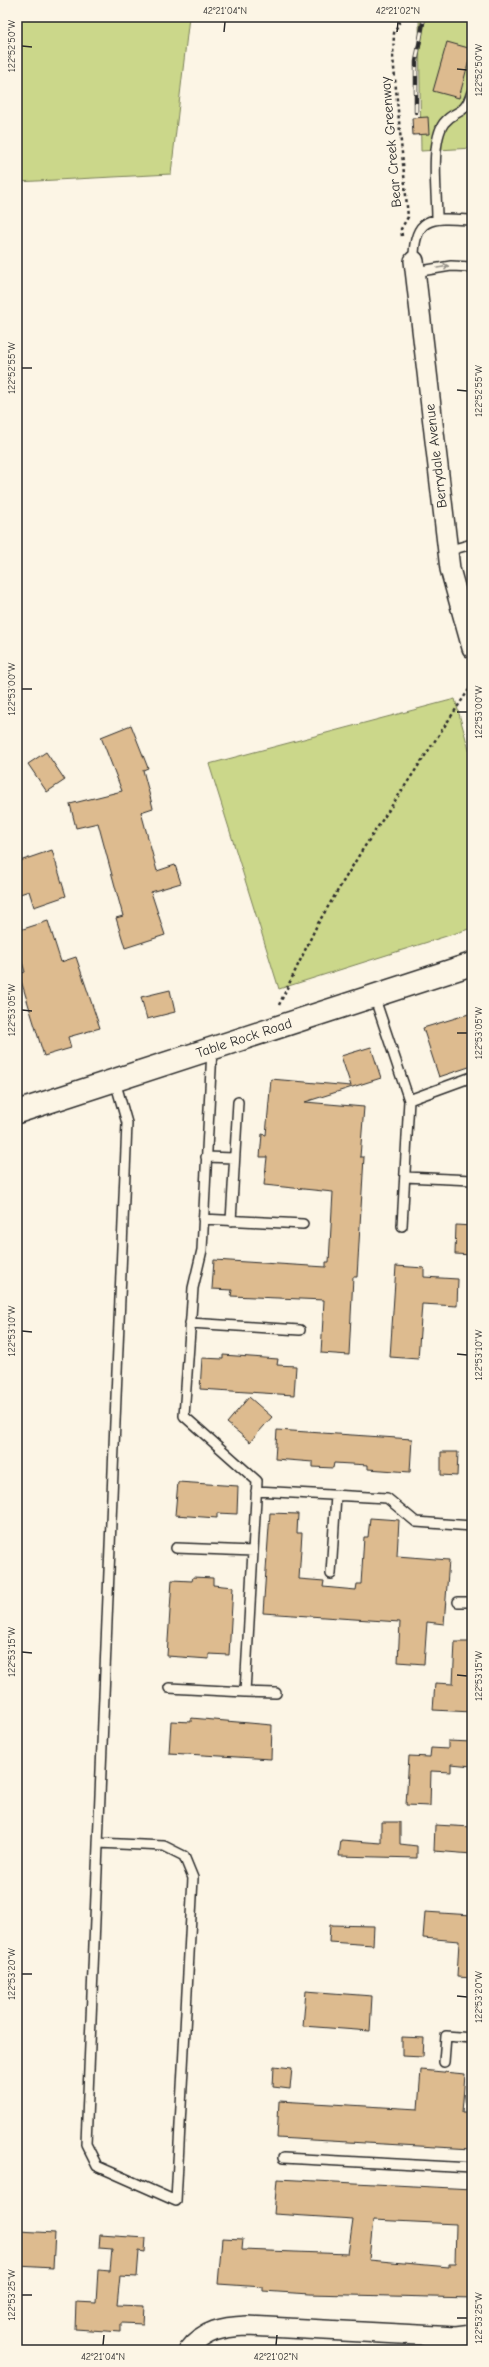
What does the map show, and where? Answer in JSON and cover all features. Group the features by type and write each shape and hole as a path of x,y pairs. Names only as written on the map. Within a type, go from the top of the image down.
{"main road":[{"name":"Table Rock Road","path":"17,1112 472,964"}],"street":[{"name":"Berrydale Avenue","path":"414,266 447,551 450,569 472,648"},
{"path":"189,2350 198,2340 212,2331 246,2326 456,2337 472,2335"}],"lane":[{"path":"437,218 435,150 444,123 470,106 472,92"},
{"path":"472,220 437,218 423,225 414,240 414,266 472,267"},
{"path":"447,551 472,544"},
{"path":"374,996 409,1100 402,1226"},
{"path":"212,1049 202,1250 193,1288 184,1416 256,1481 245,1692"},
{"path":"409,1100 472,1077"},
{"path":"98,1843 164,1846 184,1856 193,1878 176,2201 97,2166 86,2144 98,1843 127,1124 115,1081"},
{"path":"231,1221 238,1102"},
{"path":"206,1157 234,1158"},
{"path":"405,1177 472,1180"},
{"path":"203,1219 303,1224"},
{"path":"190,1323 300,1330"},
{"path":"256,1491 387,1498 416,1522 472,1526"},
{"path":"332,1574 336,1495"},
{"path":"176,1548 253,1551"},
{"path":"458,1602 472,1602"},
{"path":"169,1688 276,1693"},
{"path":"444,2062 446,2036 472,2038"},
{"path":"283,2158 472,2168"}],"path":[{"name":"Bear Creek Greenway","path":"402,17 394,33 393,57 408,217 401,229 402,244 414,266"},
{"path":"266,1031 316,925 361,852 472,685"}],"green space":[{"path":"17,17 189,17 171,174 17,182"},
{"path":"419,17 472,17 472,148 421,151"},
{"path":"455,699 472,761 472,928 279,989 209,764"}],"building":[{"path":"447,42 472,49 459,98 433,91"},
{"path":"428,117 429,134 413,135 412,118"},
{"path":"131,725 148,768 143,770 153,808 141,812 157,871 175,865 181,883 151,892 165,935 125,948 116,918 123,916 98,823 76,828 70,804 122,791 101,737"},
{"path":"46,752 65,780 47,792 28,764"},
{"path":"52,850 66,896 34,907 29,891 17,895 17,862"},
{"path":"48,921 61,962 76,957 100,1028 68,1037 71,1048 44,1056 19,974 25,972 17,945 17,931"},
{"path":"170,990 175,1012 147,1019 141,997"},
{"path":"472,1013 472,1066 439,1077 423,1028"},
{"path":"371,1047 381,1078 305,1102 364,1107 360,1157 364,1157 357,1277 353,1277 349,1355 321,1353 324,1300 231,1296 232,1290 212,1289 214,1260 326,1267 326,1262 329,1262 333,1192 264,1185 267,1157 260,1157 262,1134 266,1135 271,1079 351,1086 341,1056"},
{"path":"456,1225 472,1226 472,1255 455,1254"},
{"path":"396,1266 424,1268 424,1277 458,1279 457,1306 422,1304 418,1359 390,1357"},
{"path":"223,1355 278,1359 277,1365 296,1366 294,1395 200,1389 202,1358 223,1359"},
{"path":"249,1397 272,1417 250,1442 227,1423"},
{"path":"277,1430 412,1439 410,1472 368,1469 368,1465 334,1463 333,1468 313,1467 313,1462 275,1459"},
{"path":"441,1452 458,1452 457,1476 441,1475"},
{"path":"178,1482 238,1486 237,1514 217,1513 217,1518 175,1515"},
{"path":"270,1513 298,1514 297,1533 302,1533 299,1579 324,1581 323,1587 356,1590 357,1584 361,1584 364,1537 368,1537 370,1518 399,1520 397,1556 449,1560 444,1624 427,1622 424,1664 398,1662 400,1622 263,1613"},
{"path":"193,1577 213,1578 213,1585 233,1587 229,1655 209,1654 209,1659 167,1656 172,1580 192,1581"},
{"path":"455,1642 472,1642 472,1712 433,1710 435,1683 453,1684"},
{"path":"191,1718 272,1725 271,1759 169,1753 171,1721 191,1722"},
{"path":"448,1741 472,1742 472,1766 451,1764 451,1772 431,1771 430,1806 406,1805 409,1756 430,1757 431,1748 448,1749"},
{"path":"381,1822 400,1822 400,1844 417,1846 417,1858 339,1856 341,1840 381,1843"},
{"path":"435,1825 472,1827 472,1854 434,1851"},
{"path":"425,1912 472,1915 472,1978 457,1977 459,1941 423,1938"},
{"path":"330,1925 374,1926 373,1945 329,1942"},
{"path":"306,1991 372,1996 370,2031 303,2026"},
{"path":"402,2037 424,2038 423,2057 402,2056"},
{"path":"274,2066 292,2068 290,2089 273,2087"},
{"path":"421,2070 465,2074 462,2112 472,2112 472,2149 277,2138 279,2101 418,2109"},
{"path":"277,2179 472,2189 472,2298 309,2294 263,2291 263,2287 218,2284 222,2238 243,2239 242,2250 348,2254 353,2219 274,2214","holes":["373,2220 456,2224 455,2264 449,2264 449,2267 369,2260"]},
{"path":"19,2231 55,2233 53,2268 18,2266"},
{"path":"100,2235 146,2238 145,2252 139,2251 137,2277 120,2276 117,2305 144,2306 143,2324 121,2323 121,2332 75,2329 76,2302 96,2303 98,2270 110,2271 112,2249 99,2248"}],"railway":[{"path":"416,112 416,62 424,17"}]}
